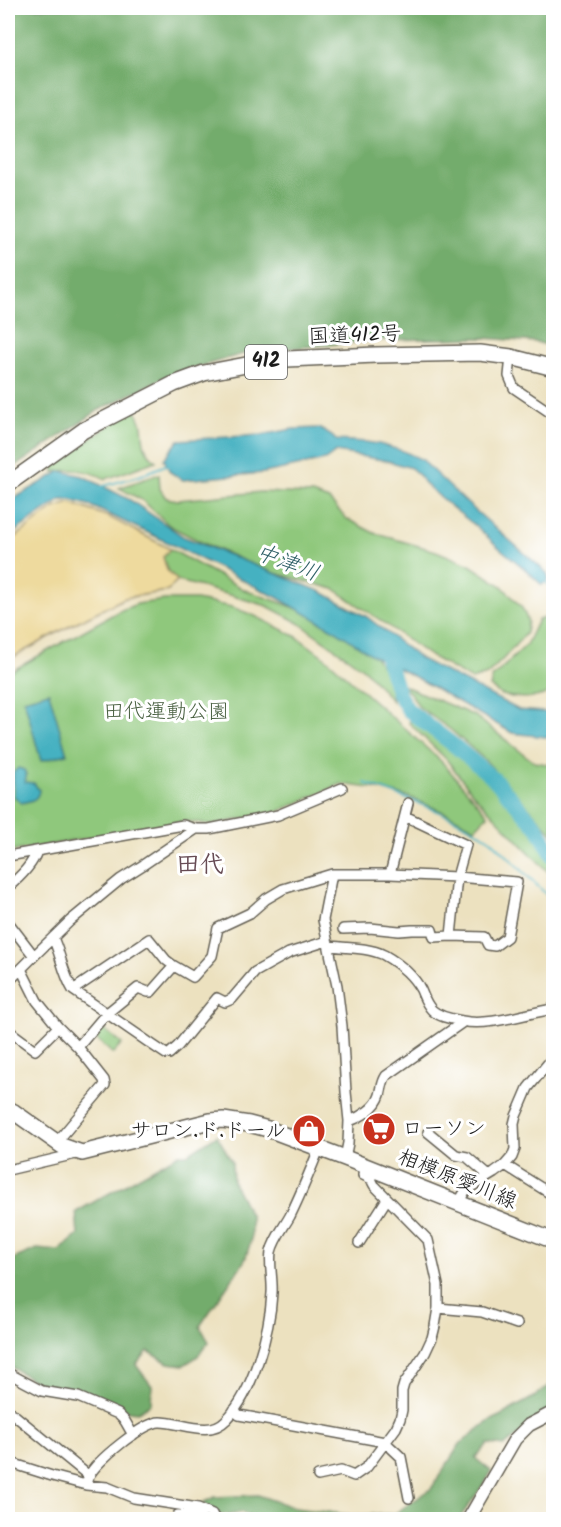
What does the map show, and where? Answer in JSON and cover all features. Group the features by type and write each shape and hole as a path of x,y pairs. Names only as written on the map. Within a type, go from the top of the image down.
{"main road":[{"name":"国道412号","path":"8,484 84,430 174,384 204,373 246,364 309,358 480,353 511,357 554,368"},
{"path":"8,1109 56,1143 82,1153"},
{"name":"相模原愛川線","path":"82,1153 210,1121 223,1120 249,1124 345,1158 554,1241"}],"street":[{"path":"511,357 509,376 512,385 518,392 554,415"},
{"path":"8,856 183,825 196,829 209,829 278,815 342,788"},
{"path":"390,874 408,803"},
{"path":"405,816 466,845 457,877 451,936"},
{"path":"8,982 81,911 121,879 196,829"},
{"path":"8,887 27,869 38,851"},
{"path":"332,874 323,914 337,986 349,1121 345,1158"},
{"path":"74,990 149,939 166,960 193,977 212,956 218,928 250,913 266,899 283,889 332,874 390,874 517,882 507,937 495,946 488,945 484,937 434,937 432,930 343,929"},
{"path":"8,922 34,956"},
{"path":"53,938 67,981 74,990 166,1054 178,1046 217,998 225,1002 232,999 255,972 289,953 324,942 384,955 411,976 421,990 426,1003 431,1009 445,1017 464,1022 484,1023 554,1009"},
{"path":"78,1047 106,1014 138,988 151,992 174,966"},
{"path":"21,969 37,1001 104,1080 105,1085 56,1143"},
{"path":"349,1121 361,1117 377,1101 386,1076 464,1022"},
{"path":"8,1030 35,1050 58,1027"},
{"path":"458,1203 466,1191 506,1165 513,1154 514,1124 525,1093 554,1056"},
{"path":"428,1132 456,1155 467,1157 489,1176"},
{"path":"87,1480 105,1456 150,1424 159,1422 211,1429 222,1424 234,1410 246,1391 267,1329 272,1294 271,1253 274,1243 291,1215 319,1149"},
{"path":"8,1170 82,1153"},
{"path":"506,1165 554,1196"},
{"path":"318,1476 341,1471 354,1476 367,1467 396,1428 402,1410 404,1384 425,1353 432,1338 438,1308 438,1285 428,1240 387,1199 371,1179 363,1175 364,1166"},
{"path":"359,1243 364,1229 387,1199"},
{"path":"438,1308 482,1312 517,1324"},
{"path":"8,1373 42,1391 78,1396 118,1414 125,1421 133,1436"},
{"path":"8,1410 87,1480"},
{"path":"234,1410 239,1415 385,1442 401,1456 409,1498"},
{"path":"468,1520 515,1439 529,1425 554,1412"},
{"path":"8,1462 52,1476 87,1480 134,1498 198,1508 212,1514 215,1520"},
{"path":"177,1520 178,1515 207,1511"}],"green space":[{"path":"8,8 553,8 553,347 536,342 483,338 381,340 250,352 169,375 99,410 8,471"},
{"path":"134,408 139,417 146,449 156,461 106,479 81,471 54,472 53,466"},
{"path":"159,474 160,489 166,498 178,500 261,492 312,494 329,500 347,519 374,533 436,551 470,565 502,586 522,608 528,621 526,633 487,675 472,680 427,654 334,589 267,571 199,541 170,526 142,500 119,488"},
{"path":"170,549 245,590 318,616 370,647 378,661 387,670 392,701 365,670 299,623 267,606 178,581 167,570 163,557"},
{"name":"田代運動公園","path":"165,600 196,600 232,607 297,637 327,659 442,762 488,815 475,828 409,797 378,789 341,784 277,812 212,825 187,821 8,852 8,673 119,611 137,604"},
{"path":"553,618 553,689 536,697 522,698 502,695 490,687 492,678 526,645 538,620"},
{"path":"400,684 475,716 534,762 553,765 553,834 486,761 451,730 419,707 411,694"},
{"path":"411,717 455,750 536,832 553,865 553,877 475,796 446,759 409,723"},
{"path":"100,1026 122,1044 113,1054 93,1036"},
{"path":"217,1135 232,1162 233,1182 251,1217 251,1241 245,1260 200,1326 209,1342 197,1357 184,1365 168,1363 148,1351 136,1365 152,1386 151,1403 138,1412 128,1411 90,1394 37,1383 8,1365 8,1261 37,1249 59,1251 78,1235 76,1212 179,1154 188,1154"},
{"path":"553,1383 553,1408 504,1446 488,1444 475,1458 491,1471 459,1519 260,1519 241,1512 217,1514 202,1503 215,1497 258,1495 295,1508 352,1515 394,1514 431,1489 460,1444 485,1424 534,1397"}],"sand":[{"path":"70,503 109,517 170,549 163,557 167,570 178,581 167,591 125,598 8,660 8,543 54,508"}],"water":[{"path":"319,428 336,440 379,444 423,460 468,504 547,573 549,579 542,585 423,482 411,468 388,461 336,452 325,460 264,473 183,480 170,472 164,459 179,440 261,435 293,429"},
{"path":"61,471 83,476 130,500 184,537 322,592 367,617 421,659 519,710 553,713 553,738 512,733 419,679 372,655 336,631 278,598 89,505 61,500 8,536 8,502"},
{"path":"49,692 67,754 41,761 24,699"},
{"path":"18,768 25,772 25,782 34,783 39,790 33,800 21,803 14,796 13,773"}],"waterway":[{"path":"100,487 139,476 168,464"},
{"path":"545,581 554,590"},
{"path":"387,645 386,656 399,695 408,710 494,779 537,827 554,857"},
{"path":"365,783 414,801 477,831 491,840 554,902"}],"place":[{"name":"ローソン","path":"379,1129"},
{"name":"サロン.ド.ドール","path":"309,1131"}],"district":[{"name":"田代","path":"200,865"}],"water label":[{"name":"中津川","path":"287,564"}]}
